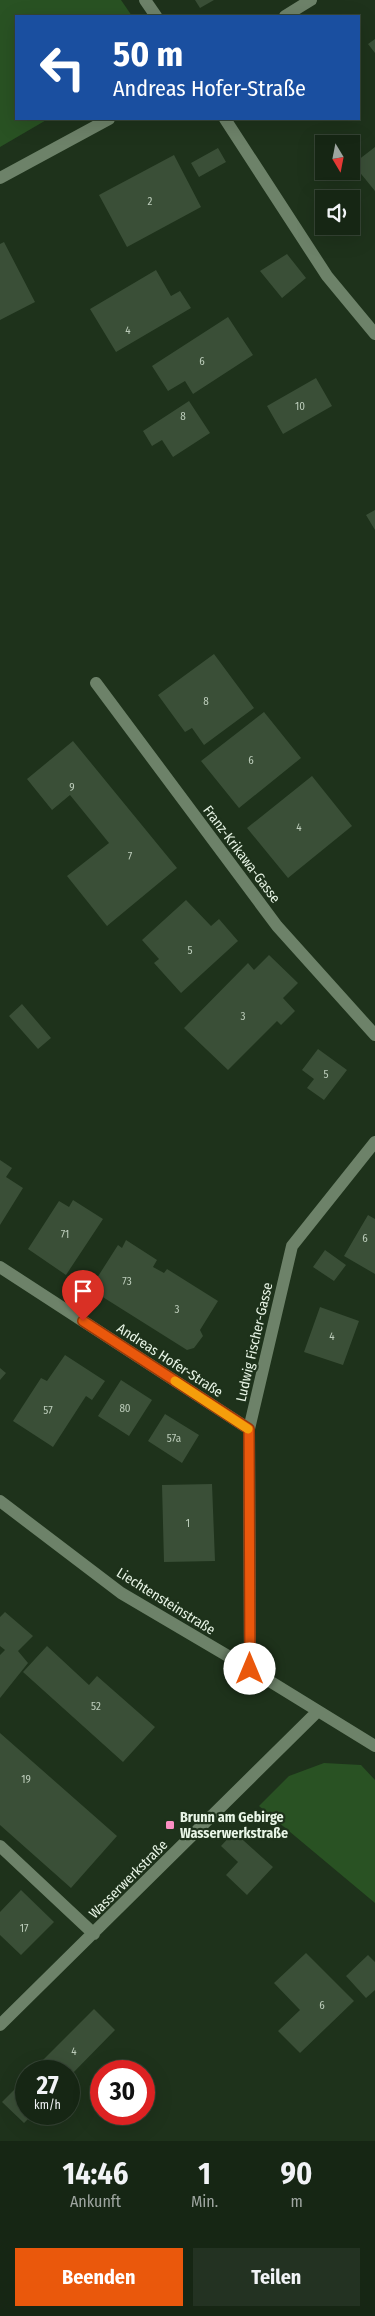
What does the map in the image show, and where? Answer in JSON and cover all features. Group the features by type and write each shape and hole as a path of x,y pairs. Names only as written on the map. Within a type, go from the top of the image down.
{"street":[{"path":"145,0 155,15"},
{"path":"287,15 311,0"},
{"path":"0,178 107,120"},
{"path":"226,120 327,276 375,334"},
{"name":"Franz-Krikawa-Gasse","path":"96,683 277,926 375,1035"},
{"name":"Ludwig Fischer-Gasse","path":"250,1669 249,1429 292,1246 375,1142"},
{"name":"Andreas Hofer-Straße","path":"0,1267 249,1429"},
{"name":"Liechtensteinstraße","path":"0,1500 121,1594 250,1669 375,1746"},
{"name":"Wasserwerkstraße","path":"0,2025 318,1711"},
{"path":"0,1846 94,1934"}],"green space":[{"path":"0,0 121,0 131,15 15,15 15,120 46,120 0,147"},
{"path":"324,1763 361,1765 375,1780 375,1903 259,1806 289,1776"}],"building":[{"path":"195,0 214,0 200,8"},
{"path":"375,39 375,53 368,44"},
{"path":"375,147 375,191 360,173 360,159"},
{"path":"218,148 226,162 199,177 191,163"},
{"path":"174,155 201,207 127,247 99,195"},
{"path":"4,242 35,302 0,320 0,244"},
{"path":"287,254 306,278 282,298 260,271"},
{"path":"156,270 171,296 180,291 191,308 116,352 90,309"},
{"path":"228,317 253,355 193,394 185,381 168,391 152,366"},
{"path":"316,378 332,406 283,434 267,406"},
{"path":"189,401 210,433 173,457 162,440 152,446 143,431"},
{"path":"375,510 375,530 366,515"},
{"path":"214,654 254,708 204,745 192,728 185,732 158,695"},
{"path":"264,712 301,758 239,808 201,761"},
{"path":"73,741 177,868 107,926 67,876 109,843 70,795 52,810 27,779"},
{"path":"312,776 352,826 288,878 247,828"},
{"path":"186,900 211,926 219,919 238,941 181,993 154,963 159,959 142,940"},
{"path":"269,955 298,983 283,998 295,1011 281,1025 277,1021 228,1070 184,1028 248,963 254,970"},
{"path":"22,1004 51,1038 38,1049 9,1016"},
{"path":"318,1049 347,1070 324,1100 307,1088 314,1079 302,1070"},
{"path":"0,1160 12,1168 6,1177 23,1188 0,1225"},
{"path":"73,1200 103,1219 66,1275 28,1249 59,1201 69,1207"},
{"path":"368,1215 375,1219 375,1274 344,1256"},
{"path":"126,1240 157,1260 153,1267 164,1273 167,1269 218,1301 200,1330 203,1336 194,1348 187,1350 90,1289 118,1245 122,1248"},
{"path":"325,1250 346,1265 334,1281 313,1267"},
{"path":"320,1307 359,1321 343,1365 304,1352"},
{"path":"65,1355 105,1381 92,1400 86,1396 53,1447 13,1421 41,1378 47,1381"},
{"path":"0,1368 6,1373 0,1380"},
{"path":"121,1380 152,1400 129,1436 98,1416"},
{"path":"165,1414 199,1435 182,1463 148,1441"},
{"path":"212,1484 215,1561 164,1562 162,1485"},
{"path":"5,1612 33,1636 18,1651 28,1663 0,1698 0,1655 5,1650 0,1646 0,1617"},
{"path":"47,1646 89,1685 97,1676 155,1727 123,1762 23,1672"},
{"path":"0,1733 117,1836 71,1888 0,1825"},
{"path":"234,1832 273,1867 247,1895 226,1875 238,1862 221,1846"},
{"path":"21,1890 54,1922 21,1955 0,1935 0,1912"},
{"path":"306,1953 354,2001 300,2053 278,2031 300,2010 274,1983"},
{"path":"368,1955 375,1962 375,1990 366,1998 346,1976"},
{"path":"94,2009 115,2030 80,2066 80,2060 43,2060"},
{"path":"15,2089 15,2114 2,2102"}],"slow traffic":[{"path":"175,1381 248,1429"}],"place":[{"name":"Brunn am Gebirge Wasserwerkstraße","path":"170,1825"}],"route":[{"path":"83,1321 249,1429 250,1669"}]}
